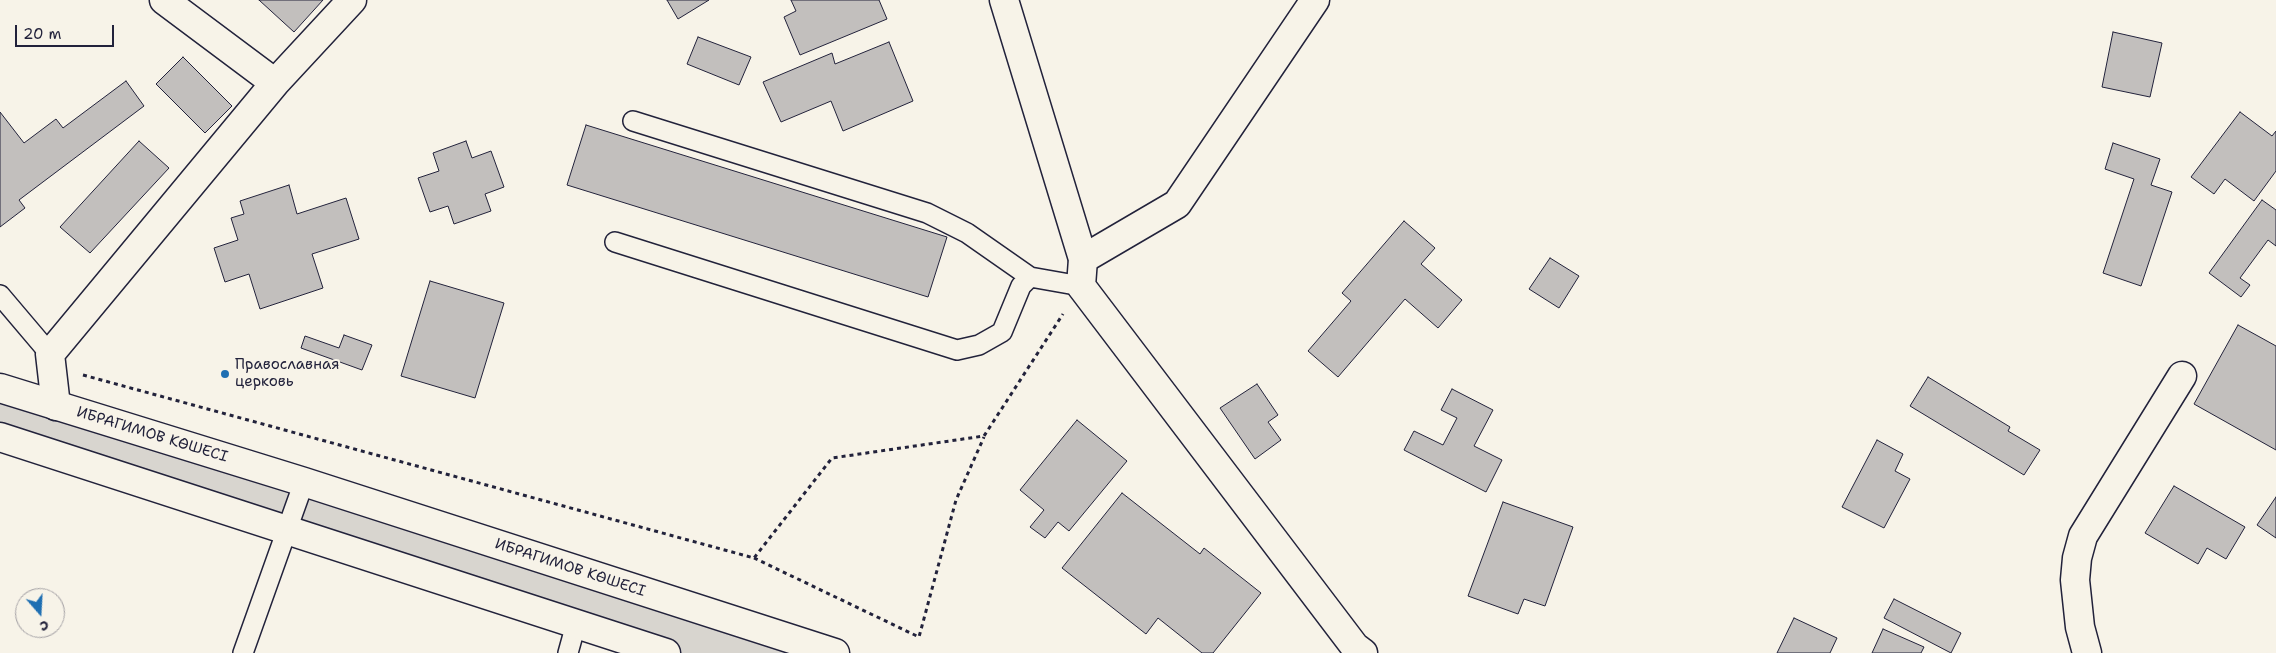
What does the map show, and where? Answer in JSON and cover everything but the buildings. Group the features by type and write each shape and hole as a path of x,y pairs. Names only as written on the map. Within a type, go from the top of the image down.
{"street":[{"path":"164,0 275,83"},
{"path":"56,406 51,360 275,83 352,0"},
{"path":"1004,0 1082,258 1082,286 1355,647 1363,653"},
{"path":"1082,258 1177,204 1315,0"},
{"path":"2088,653 2080,627 2075,580 2077,558 2083,536 2182,376"},
{"name":"ИБРАГИМОВ КӨШЕСІ","path":"0,388 304,482 835,653"},
{"path":"0,437 666,653"}],"lane":[{"path":"633,121 928,213 967,233 1030,277 1082,286"},
{"path":"615,242 957,350 979,345 1002,332 1021,286 1030,277"},
{"path":"0,295 51,360"},
{"path":"243,653 304,482"},
{"path":"568,653 576,624"}],"path":[{"path":"51,360 754,558 919,637 956,500 984,436 1082,286"},
{"path":"754,558 832,458 984,436"}],"shaded area":[{"path":"0,391 294,486 281,521 0,430"},
{"path":"306,488 818,653 681,653 292,526"}],"place":[{"name":"Православная церковь","path":"225,374"}]}
